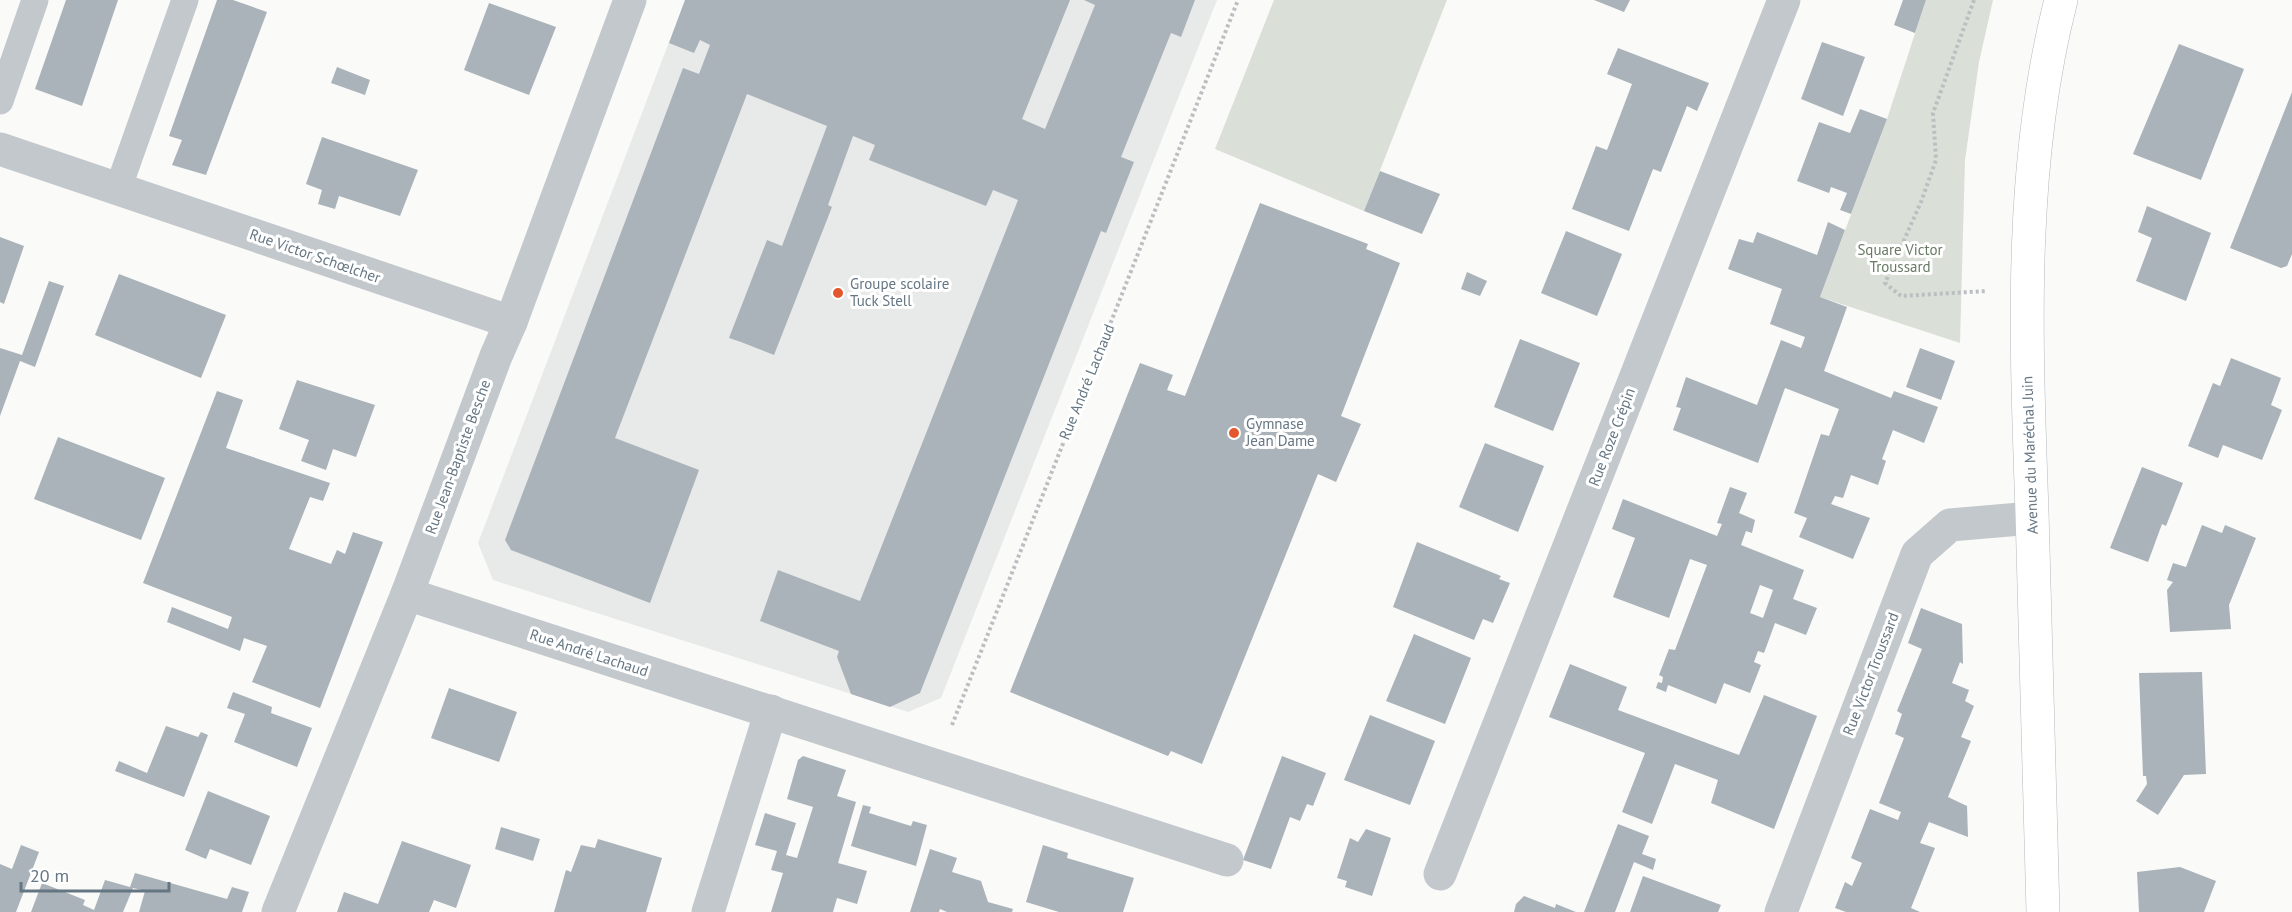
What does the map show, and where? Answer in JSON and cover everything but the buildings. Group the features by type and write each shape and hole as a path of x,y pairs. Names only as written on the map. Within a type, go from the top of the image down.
{"main road":[{"name":"Avenue du Maréchal Juin","path":"2043,912 2026,289 2031,198 2047,56 2061,0"}],"street":[{"name":"Rue Jean-Baptiste Besche","path":"278,912 407,594 630,0"},
{"name":"Rue Roze Crépin","path":"1440,874 1784,0"},
{"name":"Rue Victor Schœlcher","path":"0,149 511,322"},
{"name":"Rue Victor Troussard","path":"1781,912 1917,554 1950,525 2032,518"},
{"name":"Rue André Lachaud","path":"407,594 1227,860"},
{"path":"708,912 771,711"}],"lane":[{"path":"0,102 35,0"},
{"path":"118,189 185,0"}],"path":[{"name":"Rue André Lachaud","path":"936,765 1238,0"},
{"path":"1974,0 1933,113 1936,160 1921,202 1885,283 1901,296 2026,289"}],"shaded area":[{"name":"Groupe scolaire Tuck Stell","path":"685,0 1217,0 941,698 908,712 493,580 478,543"}],"green space":[{"path":"1274,0 1447,0 1364,211 1215,149"},
{"name":"Square Victor Troussard","path":"1926,0 1993,0 1979,62 1965,160 1960,343 1820,297 1887,119"}],"place":[{"name":"Groupe scolaire Tuck Stell","path":"838,293"},
{"name":"Gymnase Jean Dame","path":"1234,433"}]}
